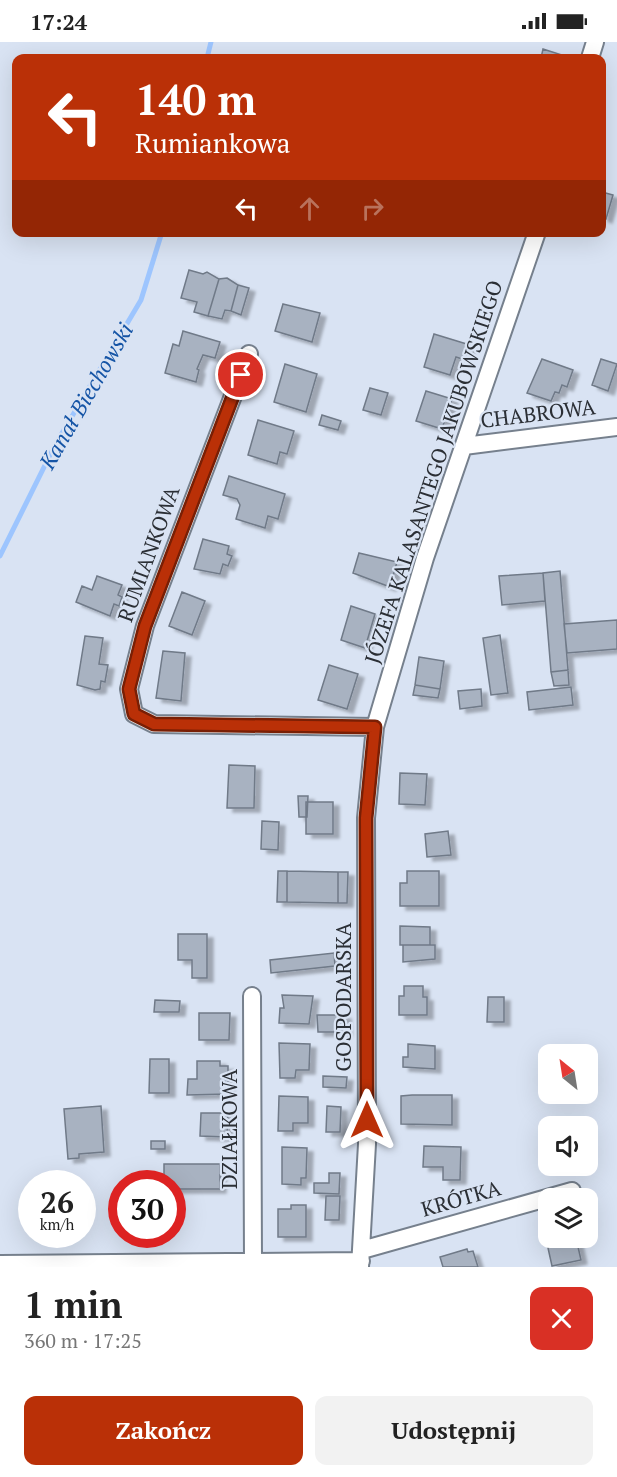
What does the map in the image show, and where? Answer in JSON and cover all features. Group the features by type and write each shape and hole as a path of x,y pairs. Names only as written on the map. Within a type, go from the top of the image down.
{"street":[{"name":"JÓZEFA KALASANTEGO JAKUBOWSKIEGO","path":"375,727 425,558 535,237"},
{"name":"RUMIANKOWA","path":"249,354 145,626 129,689 134,714 154,724 375,727"},
{"name":"CHABROWA","path":"464,446 617,427"},
{"name":"GOSPODARSKA","path":"361,1259 367,1144 366,818 375,727"},
{"name":"DZIAŁKOWA","path":"252,996 253,1262"},
{"name":"KRÓTKA","path":"0,1264 361,1259 538,1202"}],"building":[{"path":"543,49 559,54 542,54"},
{"path":"606,193 613,195 606,219"},
{"path":"189,270 203,274 207,272 219,279 208,316 194,312 197,302 181,298"},
{"path":"227,278 238,285 231,311 225,310 222,319 208,316 219,279"},
{"path":"238,285 249,288 241,315 231,311"},
{"path":"283,304 320,313 312,342 275,331"},
{"path":"183,331 220,342 215,358 203,355 197,369 199,370 196,382 165,373 173,344 179,346"},
{"path":"434,334 470,345 465,360 456,357 450,375 424,367"},
{"path":"542,359 573,370 567,387 562,385 559,393 555,392 551,401 527,393"},
{"path":"601,359 617,364 608,391 592,385"},
{"path":"285,364 317,374 306,412 274,402"},
{"path":"370,388 388,393 381,415 363,410"},
{"path":"426,391 452,399 442,429 416,421"},
{"path":"322,415 341,421 338,430 319,425"},
{"path":"258,420 294,431 287,454 280,452 277,464 248,455"},
{"path":"229,476 285,494 278,519 268,516 265,528 236,519 240,505 237,499 223,495"},
{"path":"203,539 229,546 227,554 232,556 228,566 223,564 220,574 194,569"},
{"path":"359,553 397,562 390,587 353,573"},
{"path":"560,571 568,670 551,672 543,573"},
{"path":"543,573 545,601 502,605 499,576"},
{"path":"97,576 122,585 118,595 122,597 119,606 114,604 110,616 76,602 82,586 92,590"},
{"path":"182,592 205,601 192,635 169,626"},
{"path":"351,606 375,614 365,648 341,640"},
{"path":"617,620 617,649 567,653 564,624"},
{"path":"500,635 508,693 491,695 483,638"},
{"path":"85,636 103,638 99,664 108,665 105,682 101,681 100,689 95,690 77,685"},
{"path":"163,651 185,653 181,701 156,698"},
{"path":"419,657 444,661 440,689 415,685"},
{"path":"329,665 358,674 347,709 318,700"},
{"path":"568,670 569,685 554,686 551,672"},
{"path":"415,685 440,689 438,698 413,695"},
{"path":"571,687 573,705 529,710 527,692"},
{"path":"481,689 482,706 460,709 458,691"},
{"path":"229,765 255,766 254,808 227,808"},
{"path":"400,773 427,774 425,805 399,804"},
{"path":"298,796 308,796 307,817 299,817"},
{"path":"306,802 333,802 333,834 306,834"},
{"path":"262,821 279,822 278,850 261,849"},
{"path":"448,831 451,855 427,857 425,834"},
{"path":"278,871 287,871 287,902 277,902"},
{"path":"287,871 338,872 338,903 287,902"},
{"path":"407,871 439,871 439,906 400,906 400,883 407,883"},
{"path":"338,872 348,872 347,903 338,903"},
{"path":"400,926 430,927 430,945 400,945"},
{"path":"178,934 207,934 207,978 192,978 192,960 178,960"},
{"path":"403,945 435,945 435,959 403,962"},
{"path":"334,953 335,966 271,973 270,960"},
{"path":"404,986 423,986 423,997 427,997 427,1015 399,1015 399,996 404,996"},
{"path":"282,995 313,996 309,1024 279,1023 280,1008 284,1008"},
{"path":"488,997 504,997 504,1022 487,1022"},
{"path":"155,1000 180,1001 179,1012 154,1012"},
{"path":"199,1013 230,1013 229,1040 199,1040"},
{"path":"317,1015 345,1015 346,1032 318,1032"},
{"path":"279,1043 310,1044 309,1070 296,1070 295,1078 280,1078"},
{"path":"408,1044 435,1046 435,1069 403,1067 403,1057 408,1057"},
{"path":"150,1059 169,1059 169,1093 149,1093"},
{"path":"197,1061 220,1061 220,1066 228,1066 228,1094 187,1095 188,1079 197,1079"},
{"path":"323,1076 347,1077 346,1088 323,1087"},
{"path":"452,1095 452,1125 401,1124 401,1096"},
{"path":"279,1096 308,1097 308,1123 293,1123 293,1131 278,1131"},
{"path":"101,1106 104,1152 79,1154 79,1158 68,1159 64,1109"},
{"path":"327,1106 341,1107 340,1132 326,1132"},
{"path":"201,1113 228,1113 227,1137 200,1136"},
{"path":"151,1141 165,1141 165,1149 151,1149"},
{"path":"424,1146 461,1147 460,1180 443,1180 443,1167 423,1167"},
{"path":"282,1147 307,1148 306,1178 301,1178 301,1185 282,1184"},
{"path":"164,1164 220,1164 220,1189 186,1189 186,1170 164,1170"},
{"path":"329,1173 340,1173 339,1194 314,1193 314,1183 329,1183"},
{"path":"326,1196 340,1196 339,1220 325,1220"},
{"path":"291,1205 306,1205 306,1237 278,1237 278,1209 291,1209"},
{"path":"548,1248 578,1248 581,1260 552,1266"},
{"path":"467,1249 468,1252 473,1251 478,1267 443,1267 440,1257"}],"waterway":[{"name":"Kanał Biechowski","path":"208,54 211,42"},
{"name":"Kanał Biechowski","path":"0,556 55,445 141,300 160,237"}],"route":[{"path":"241,375 145,626 129,689 134,714 154,724 375,727 366,818 367,1120"}]}
